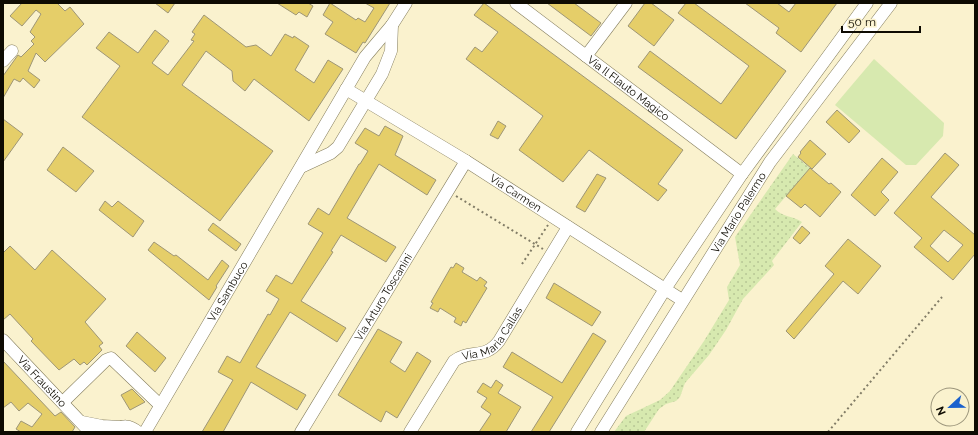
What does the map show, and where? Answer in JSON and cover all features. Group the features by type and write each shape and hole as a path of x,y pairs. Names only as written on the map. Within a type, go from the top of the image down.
{"street":[{"name":"Via Sambuco","path":"145,432 303,166 314,142 365,57 392,24 406,3"},
{"name":"Via Il Flauto Magico","path":"516,3 742,174"},
{"path":"586,56 626,3"},
{"name":"Via Mario Palermo","path":"577,432 665,289 742,174 867,3"},
{"name":"Via Mario Palermo","path":"601,432 682,300 770,162 891,3"},
{"path":"303,166 330,153 338,147 382,74 391,51 392,24"},
{"path":"3,61 12,51"},
{"name":"Via Carmen","path":"346,89 466,161 682,300"},
{"name":"Via Arturo Toscanini","path":"301,432 466,161"},
{"name":"Via Maria Callas","path":"410,432 454,361 464,356 484,353 495,346 568,227"},
{"name":"Via Fraustino","path":"3,340 90,432"},
{"path":"63,402 106,360 111,358 160,405"},
{"path":"82,422 126,429 154,418"}],"path":[{"path":"448,192 552,254"},
{"path":"522,264 553,217"},
{"path":"828,432 942,297"}],"green space":[{"path":"874,59 944,123 943,136 916,165 906,165 835,105"},
{"path":"793,154 810,168 775,209 781,214 802,222 772,261 774,265 743,299 726,330 709,355 685,383 680,397 676,401 666,404 659,409 644,432 614,432 626,416 660,400 670,391 704,341 729,300 727,287 740,265 735,237"}],"building":[{"path":"22,3 57,3 65,11 70,7 84,24 45,62 36,53 28,71 40,80 34,88 23,78 20,82 14,79 3,98 3,76 18,55 21,57 34,44 31,41 35,37 30,32 41,14 36,10 22,26 10,16"},
{"path":"155,3 175,3 168,13"},
{"path":"277,3 308,3 313,6 307,17 299,12 296,15"},
{"path":"330,3 356,20 358,18 365,22 374,8 365,3 390,3 365,43 363,42 356,53 325,34 333,22 323,15"},
{"path":"484,3 683,150 658,184 667,190 658,201 589,150 563,182 519,150 543,116 466,59 475,47 482,52 498,32 474,15"},
{"path":"547,3 574,3 601,23 591,36"},
{"path":"645,3 651,3 674,20 654,46 628,26"},
{"path":"686,3 694,3 786,71 736,139 638,67 650,51 721,104 749,66 678,13"},
{"path":"745,3 777,3 789,12 796,3 837,3 801,52 776,33 779,28"},
{"path":"204,15 246,47 256,45 271,56 285,34 293,38 294,36 309,46 295,70 314,83 328,60 343,69 309,121 254,79 245,91 233,81 232,71 206,51 182,85 273,151 220,221 82,117 120,66 96,48 109,32 138,53 155,30 169,41 152,63 168,75 194,41 191,40 195,34 192,32"},
{"path":"837,110 860,131 849,143 826,122"},
{"path":"3,119 23,134 3,162"},
{"path":"498,121 506,126 498,139 490,135"},
{"path":"385,126 403,136 395,155 436,180 427,195 379,164 347,218 396,247 386,262 341,235 331,251 333,252 301,301 346,328 337,342 290,312 256,367 306,395 297,410 251,382 223,432 202,432 233,380 218,372 227,356 240,363 268,314 270,315 279,299 266,291 276,275 292,284 323,233 308,224 318,208 329,215 368,151 355,143 365,128 379,136"},
{"path":"810,140 826,154 812,169 798,157 801,153 800,152"},
{"path":"63,147 94,171 76,192 47,170"},
{"path":"945,153 959,165 931,197 975,235 975,254 953,280 914,247 922,238 894,213","holes":["944,230 963,245 948,262 930,246"]},
{"path":"882,158 898,172 881,192 889,200 875,216 851,195"},
{"path":"810,168 841,192 820,217 805,204 801,208 786,196"},
{"path":"597,174 606,178 585,212 576,207"},
{"path":"105,201 112,207 118,201 144,221 133,237 99,210"},
{"path":"213,223 241,244 236,251 208,230"},
{"path":"802,226 810,233 800,244 793,238"},
{"path":"848,239 881,266 858,294 843,281 794,339 786,331 834,274 825,266"},
{"path":"154,242 174,256 176,255 208,280 222,260 229,266 209,300 148,250"},
{"path":"10,246 35,270 52,250 106,299 85,322 103,343 99,346 102,350 87,365 84,362 80,365 74,359 59,370 31,341 33,339 10,314 3,320 3,253"},
{"path":"456,263 464,268 462,272 477,281 480,277 487,282 484,286 487,288 466,323 463,321 461,326 454,322 456,318 440,308 438,312 430,308 433,303 431,302 451,267 453,268"},
{"path":"554,283 601,312 592,326 546,298"},
{"path":"378,329 402,342 390,362 405,372 417,352 431,361 397,418 386,411 381,422 338,395"},
{"path":"137,332 166,358 155,372 126,346"},
{"path":"593,333 606,341 549,432 531,432 553,397 503,367 512,352 562,383"},
{"path":"3,361 55,416 61,412 75,427 72,432 21,432 16,429 21,421 32,427 42,414 28,403 19,411 11,402 3,408"},
{"path":"496,380 503,385 498,393 521,407 506,432 479,432 491,414 481,407 487,398 477,392 483,383 491,388"},
{"path":"132,389 145,402 130,410 121,395"}]}
